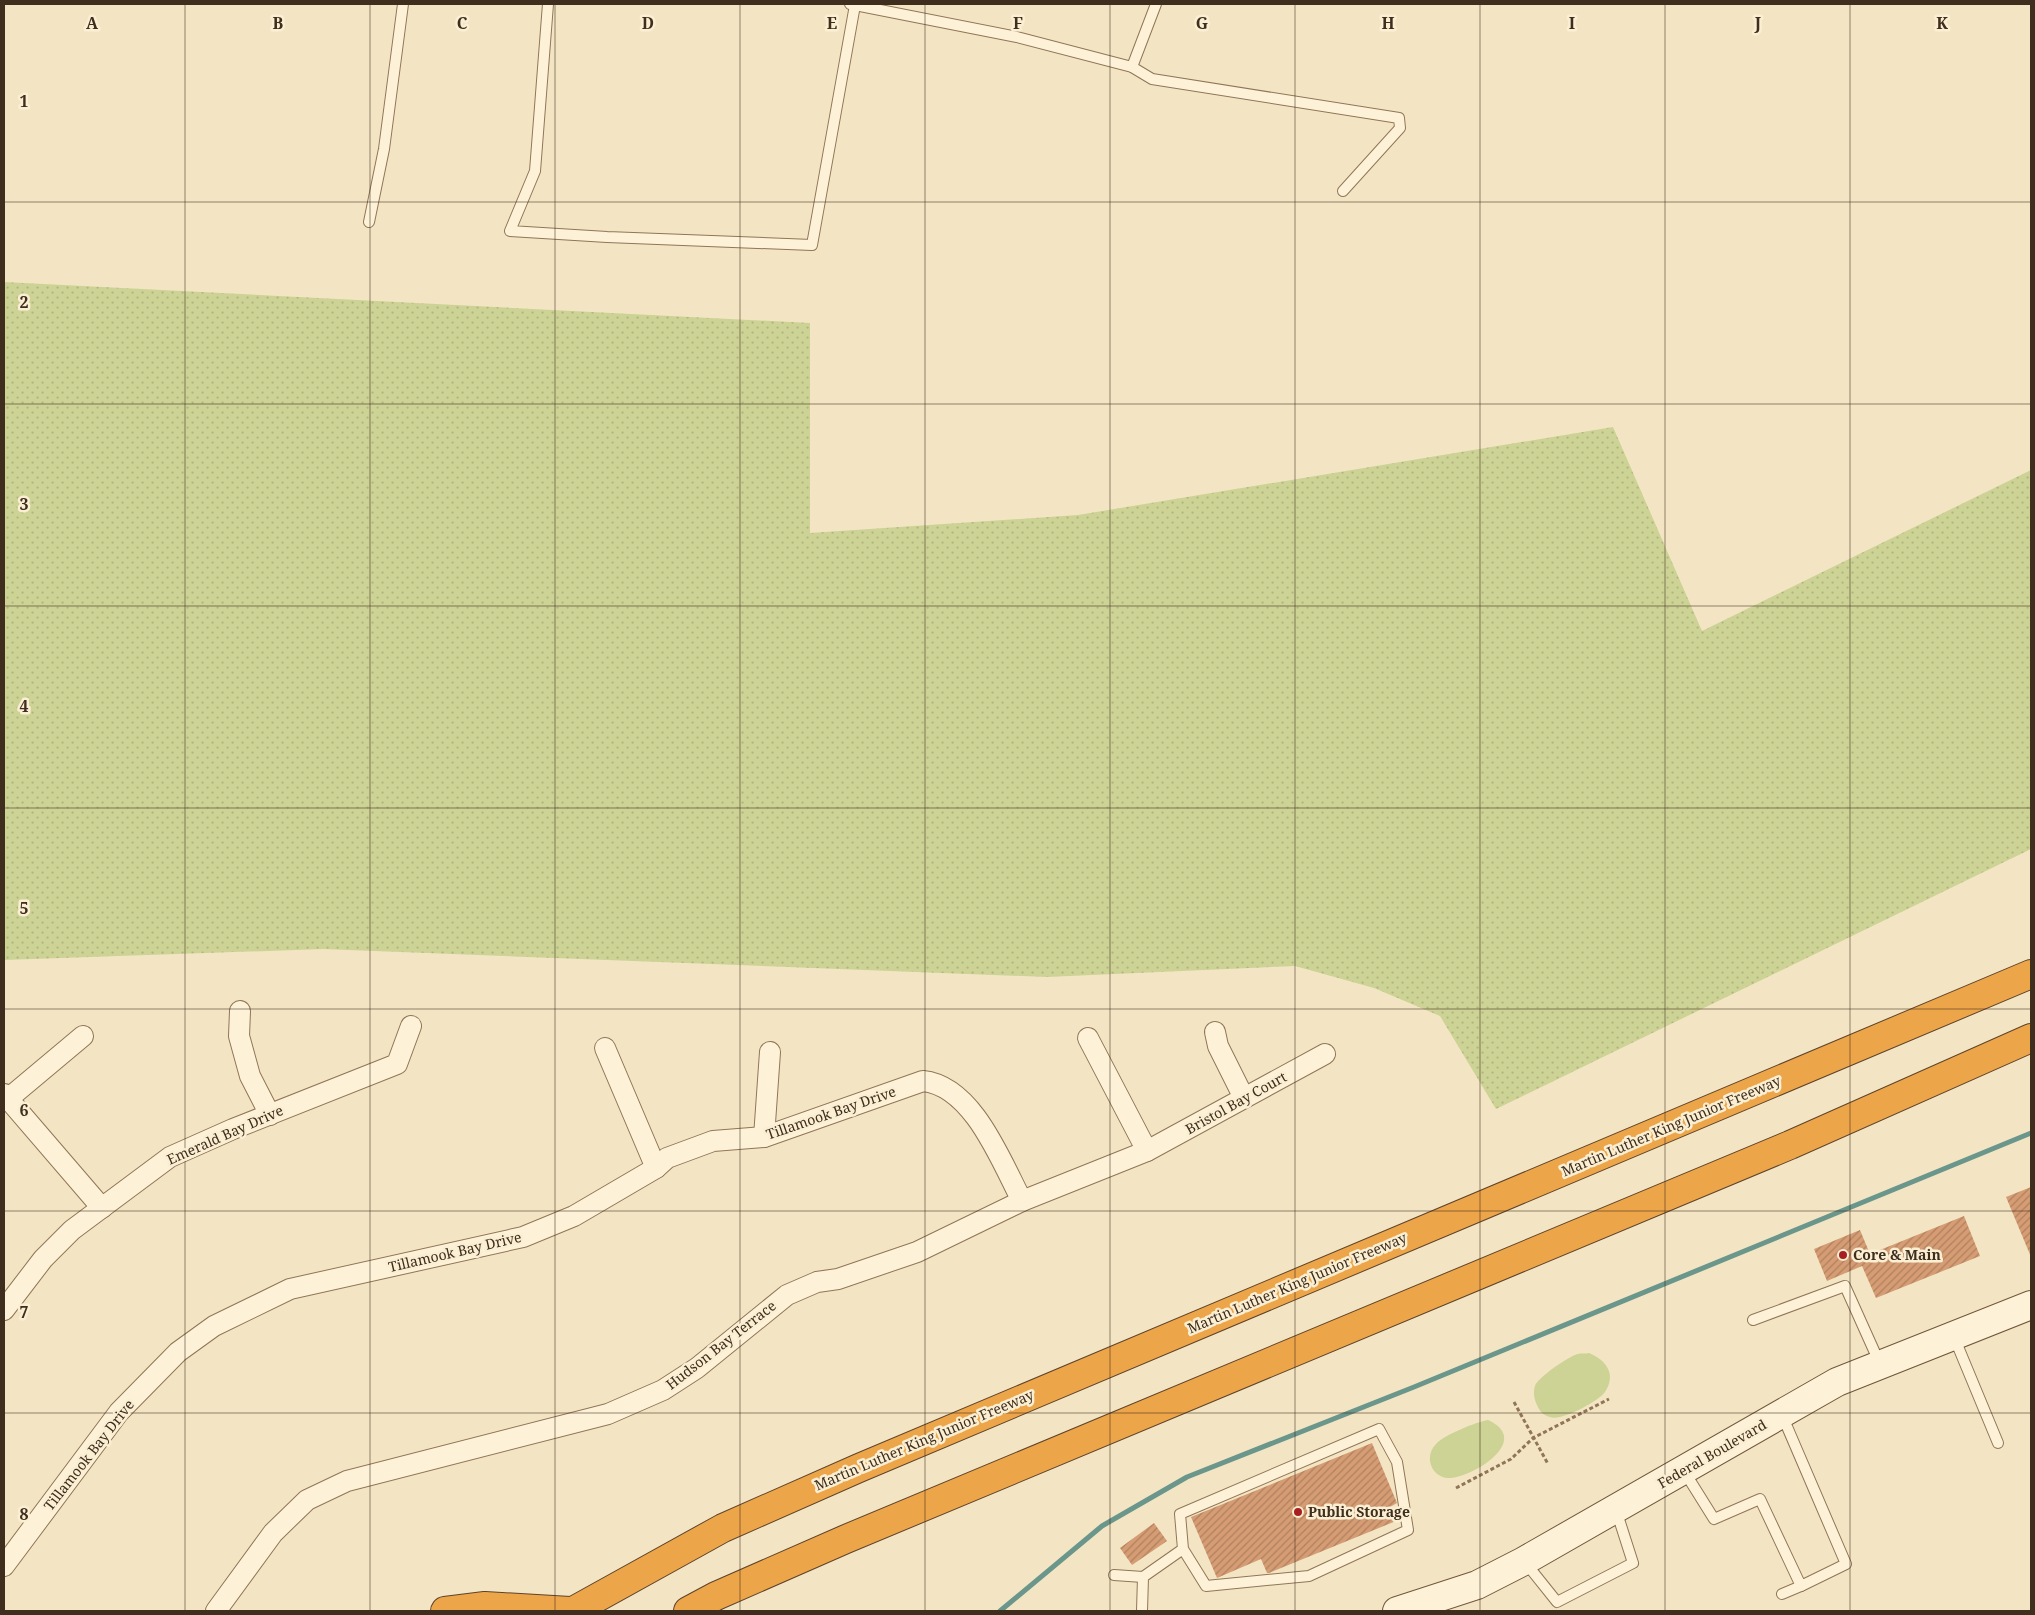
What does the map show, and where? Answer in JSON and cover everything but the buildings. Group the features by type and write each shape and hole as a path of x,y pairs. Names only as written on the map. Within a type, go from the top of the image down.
{"highway":[{"name":"Martin Luther King Junior Freeway","path":"572,1611 723,1528 859,1468 2031,974"},
{"path":"688,1611 716,1596 855,1535 1790,1145 2031,1038"},
{"path":"445,1611 485,1606 572,1611"}],"main road":[{"name":"Federal Boulevard","path":"1397,1611 1478,1585 1616,1509 1837,1382 2031,1305"}],"street":[{"path":"240,1011 239,1036 250,1076 270,1115"},
{"name":"Emerald Bay Drive","path":"4,1310 43,1259 72,1230 170,1157 398,1064 411,1026"},
{"path":"1215,1032 1218,1046 1244,1098"},
{"path":"83,1036 6,1096 102,1208"},
{"path":"1088,1038 1147,1151"},
{"path":"605,1048 656,1168"},
{"path":"764,1137 770,1052"},
{"name":"Bristol Bay Court","path":"1147,1151 1325,1054"},
{"name":"Tillamook Bay Drive","path":"4,1566 119,1412 178,1352 214,1326 290,1289 524,1237 574,1216 656,1168 667,1158 713,1141 764,1137 923,1081 934,1082 957,1096 976,1116 1022,1201"},
{"name":"Hudson Bay Terrace","path":"216,1611 273,1533 307,1500 347,1481 608,1414 663,1390 697,1368 787,1295 817,1282 838,1279 917,1252 1022,1201 1147,1151"}],"lane":[{"path":"369,222 384,149 402,4"},
{"path":"548,4 535,171 510,231 607,237 812,245 854,4 1018,37 1132,67 1152,80 1399,118 1400,128 1343,191"},
{"path":"1132,67 1156,4"},
{"path":"1753,1320 1845,1286 1880,1365"},
{"path":"1954,1336 1998,1443"},
{"path":"1781,1414 1846,1564 1782,1594"},
{"path":"1379,1430 1397,1462 1408,1530 1309,1576 1206,1586 1184,1549 1180,1514 1379,1430"},
{"path":"1684,1470 1714,1520 1760,1499 1801,1586"},
{"path":"1524,1561 1557,1602 1633,1563 1616,1509"},
{"path":"1114,1575 1143,1577 1184,1549"},
{"path":"1142,1611 1143,1577"}],"path":[{"path":"1456,1488 1511,1459 1533,1438 1609,1399"},
{"path":"1514,1402 1548,1464"}],"green space":[{"path":"4,282 810,323 810,533 1078,515 1613,427 1702,631 2031,470 2031,849 1496,1109 1440,1016 1374,988 1295,966 1047,977 323,949 4,960"},
{"path":"1589,1353 1608,1368 1610,1379 1605,1392 1570,1414 1555,1418 1544,1414 1538,1407 1535,1398 1534,1388 1537,1382 1568,1359 1578,1354"},
{"path":"1488,1420 1500,1428 1504,1437 1502,1447 1495,1456 1485,1464 1461,1476 1444,1477 1434,1471 1431,1466 1430,1455 1432,1449 1440,1440 1460,1429"}],"waterway":[{"path":"1000,1611 1102,1526 1187,1477 1414,1387 2031,1133"}],"place":[{"name":"Core & Main","path":"1843,1255"},
{"name":"Public Storage","path":"1298,1512"}]}
